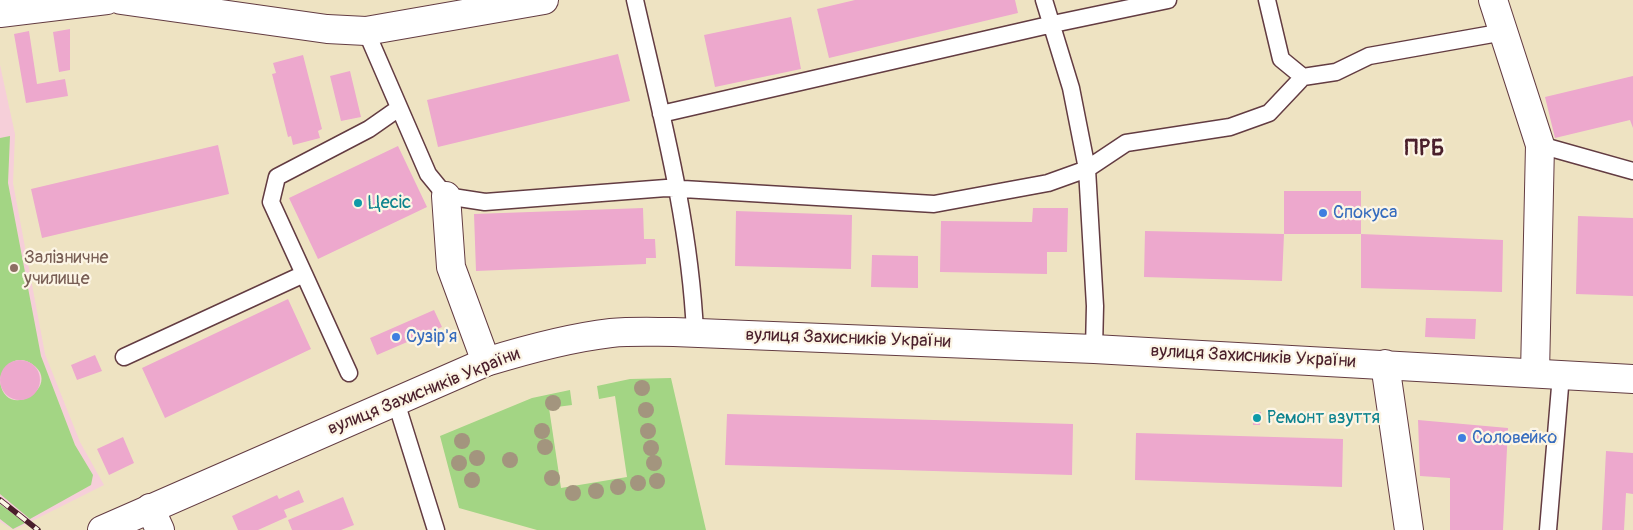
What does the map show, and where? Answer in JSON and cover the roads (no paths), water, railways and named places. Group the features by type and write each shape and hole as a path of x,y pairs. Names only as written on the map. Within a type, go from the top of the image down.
{"street":[{"path":"0,13 107,0"},
{"path":"121,0 327,30 366,31 446,9 544,0"},
{"path":"1493,0 1540,145 1548,374"},
{"path":"446,196 451,267 486,362"},
{"name":"вулиця Захисників України","path":"102,530 155,519 396,402 486,362 531,348 577,338 614,333 695,332 1094,349 1633,379"},
{"path":"1385,364 1409,530"}],"lane":[{"path":"635,0 677,189 693,294 695,332"},
{"path":"1044,0 1071,88 1087,169 1095,306 1094,349"},
{"path":"661,114 1052,24 1168,0"},
{"path":"1267,0 1281,59 1303,77"},
{"path":"366,31 428,174 446,196 485,202 677,189 934,204 1048,183 1087,169 1126,143 1230,127 1269,113 1303,77 1336,72 1369,56 1504,32"},
{"path":"349,373 271,202 277,177 369,129 399,108"},
{"path":"1540,145 1633,171"},
{"path":"124,358 304,274"},
{"path":"1548,374 1548,530"},
{"path":"396,402 436,530"}],"railway":[{"path":"0,500 38,530"}],"place":[{"name":"Цесіс","path":"358,203"},
{"name":"Спокуса","path":"1323,213"},
{"name":"Залізничне училище","path":"14,268"},
{"name":"Сузір'я","path":"396,337"},
{"name":"Ремонт взуття","path":"1257,418"},
{"name":"Соловейко","path":"1462,438"}],"district":[{"name":"ПРБ","path":"1425,149"}]}
